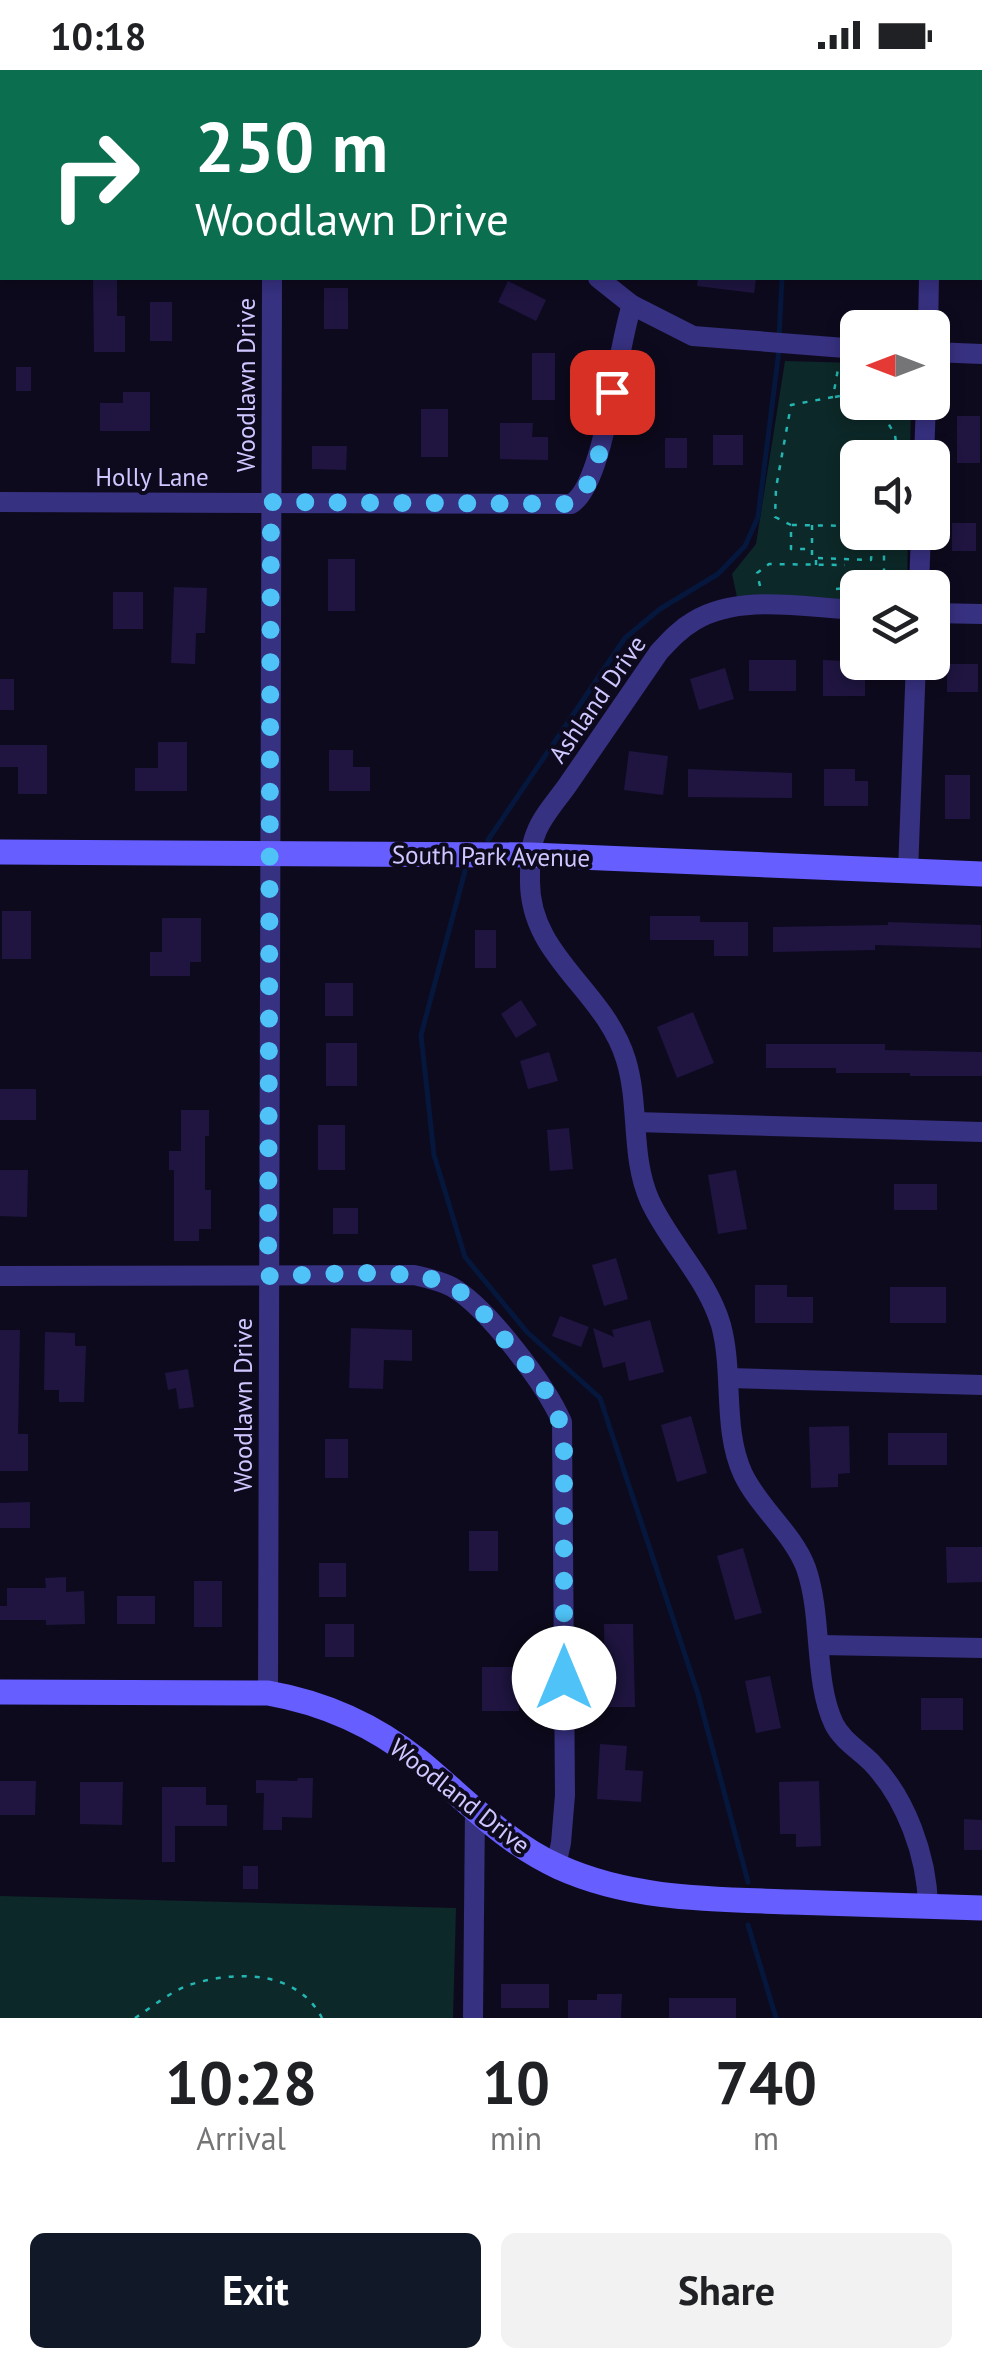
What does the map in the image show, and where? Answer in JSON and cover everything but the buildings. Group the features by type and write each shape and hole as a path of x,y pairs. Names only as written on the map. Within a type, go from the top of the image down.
{"main road":[{"name":"South Park Avenue","path":"0,852 531,855 982,874"},
{"name":"Woodland Drive","path":"0,1692 268,1694 301,1699 354,1718 417,1760 504,1835 556,1865 611,1886 660,1895 982,1908"}],"street":[{"name":"Woodlawn Drive","path":"268,1694 272,280"},
{"path":"601,280 632,305 693,336 840,348"},
{"path":"928,310 929,280"},
{"name":"Holly Lane","path":"0,502 576,502 585,490 607,424 624,327 632,305"},
{"path":"950,353 982,354"},
{"name":"Ashland Drive","path":"531,855 536,832 658,652 676,634 696,619 746,606 840,609"},
{"path":"950,613 982,614"},
{"path":"908,872 915,680"},
{"path":"531,855 531,906 566,969 601,1008 618,1036 634,1093 644,1182 651,1203 714,1306 721,1326 734,1447 739,1461 755,1493 804,1564 816,1611 833,1721 883,1776 911,1826 928,1878 928,1906"},
{"path":"636,1122 982,1132"},
{"path":"0,1276 414,1276 452,1286 471,1300 544,1387 562,1422 565,1795 556,1865"},
{"path":"729,1378 982,1385"},
{"path":"820,1645 982,1648"},
{"path":"473,2018 475,1810"}],"path":[{"path":"833,397 840,376"},
{"path":"840,396 790,405 775,517 791,524 840,525"},
{"path":"791,524 791,549 812,549"},
{"path":"812,524 812,557 870,560 871,550"},
{"path":"828,609 830,592 841,587 871,585 884,572 884,550"},
{"path":"816,558 816,565"},
{"path":"760,586 757,573 770,564 846,565"},
{"path":"136,2018 188,1986 265,1976 293,1985 322,2018"}],"green space":[{"path":"785,361 840,363 840,420 911,420 910,440 840,440 840,550 908,550 907,570 840,570 840,600 737,597 732,574 756,544"},
{"path":"0,1896 456,1908 453,2018 0,2018"}],"waterway":[{"path":"779,339 782,280"},
{"path":"488,840 625,638 660,609 718,574 745,546 758,517 779,350"},
{"path":"465,871 421,1035 434,1155 465,1257 527,1332 600,1398 698,1694 748,1882"},
{"path":"748,1925 776,2018"}],"route":[{"path":"564,1678 564,1444 562,1422 544,1387 471,1300 452,1286 414,1276 268,1276 271,502 571,504 585,490 607,424 612,392"}]}
